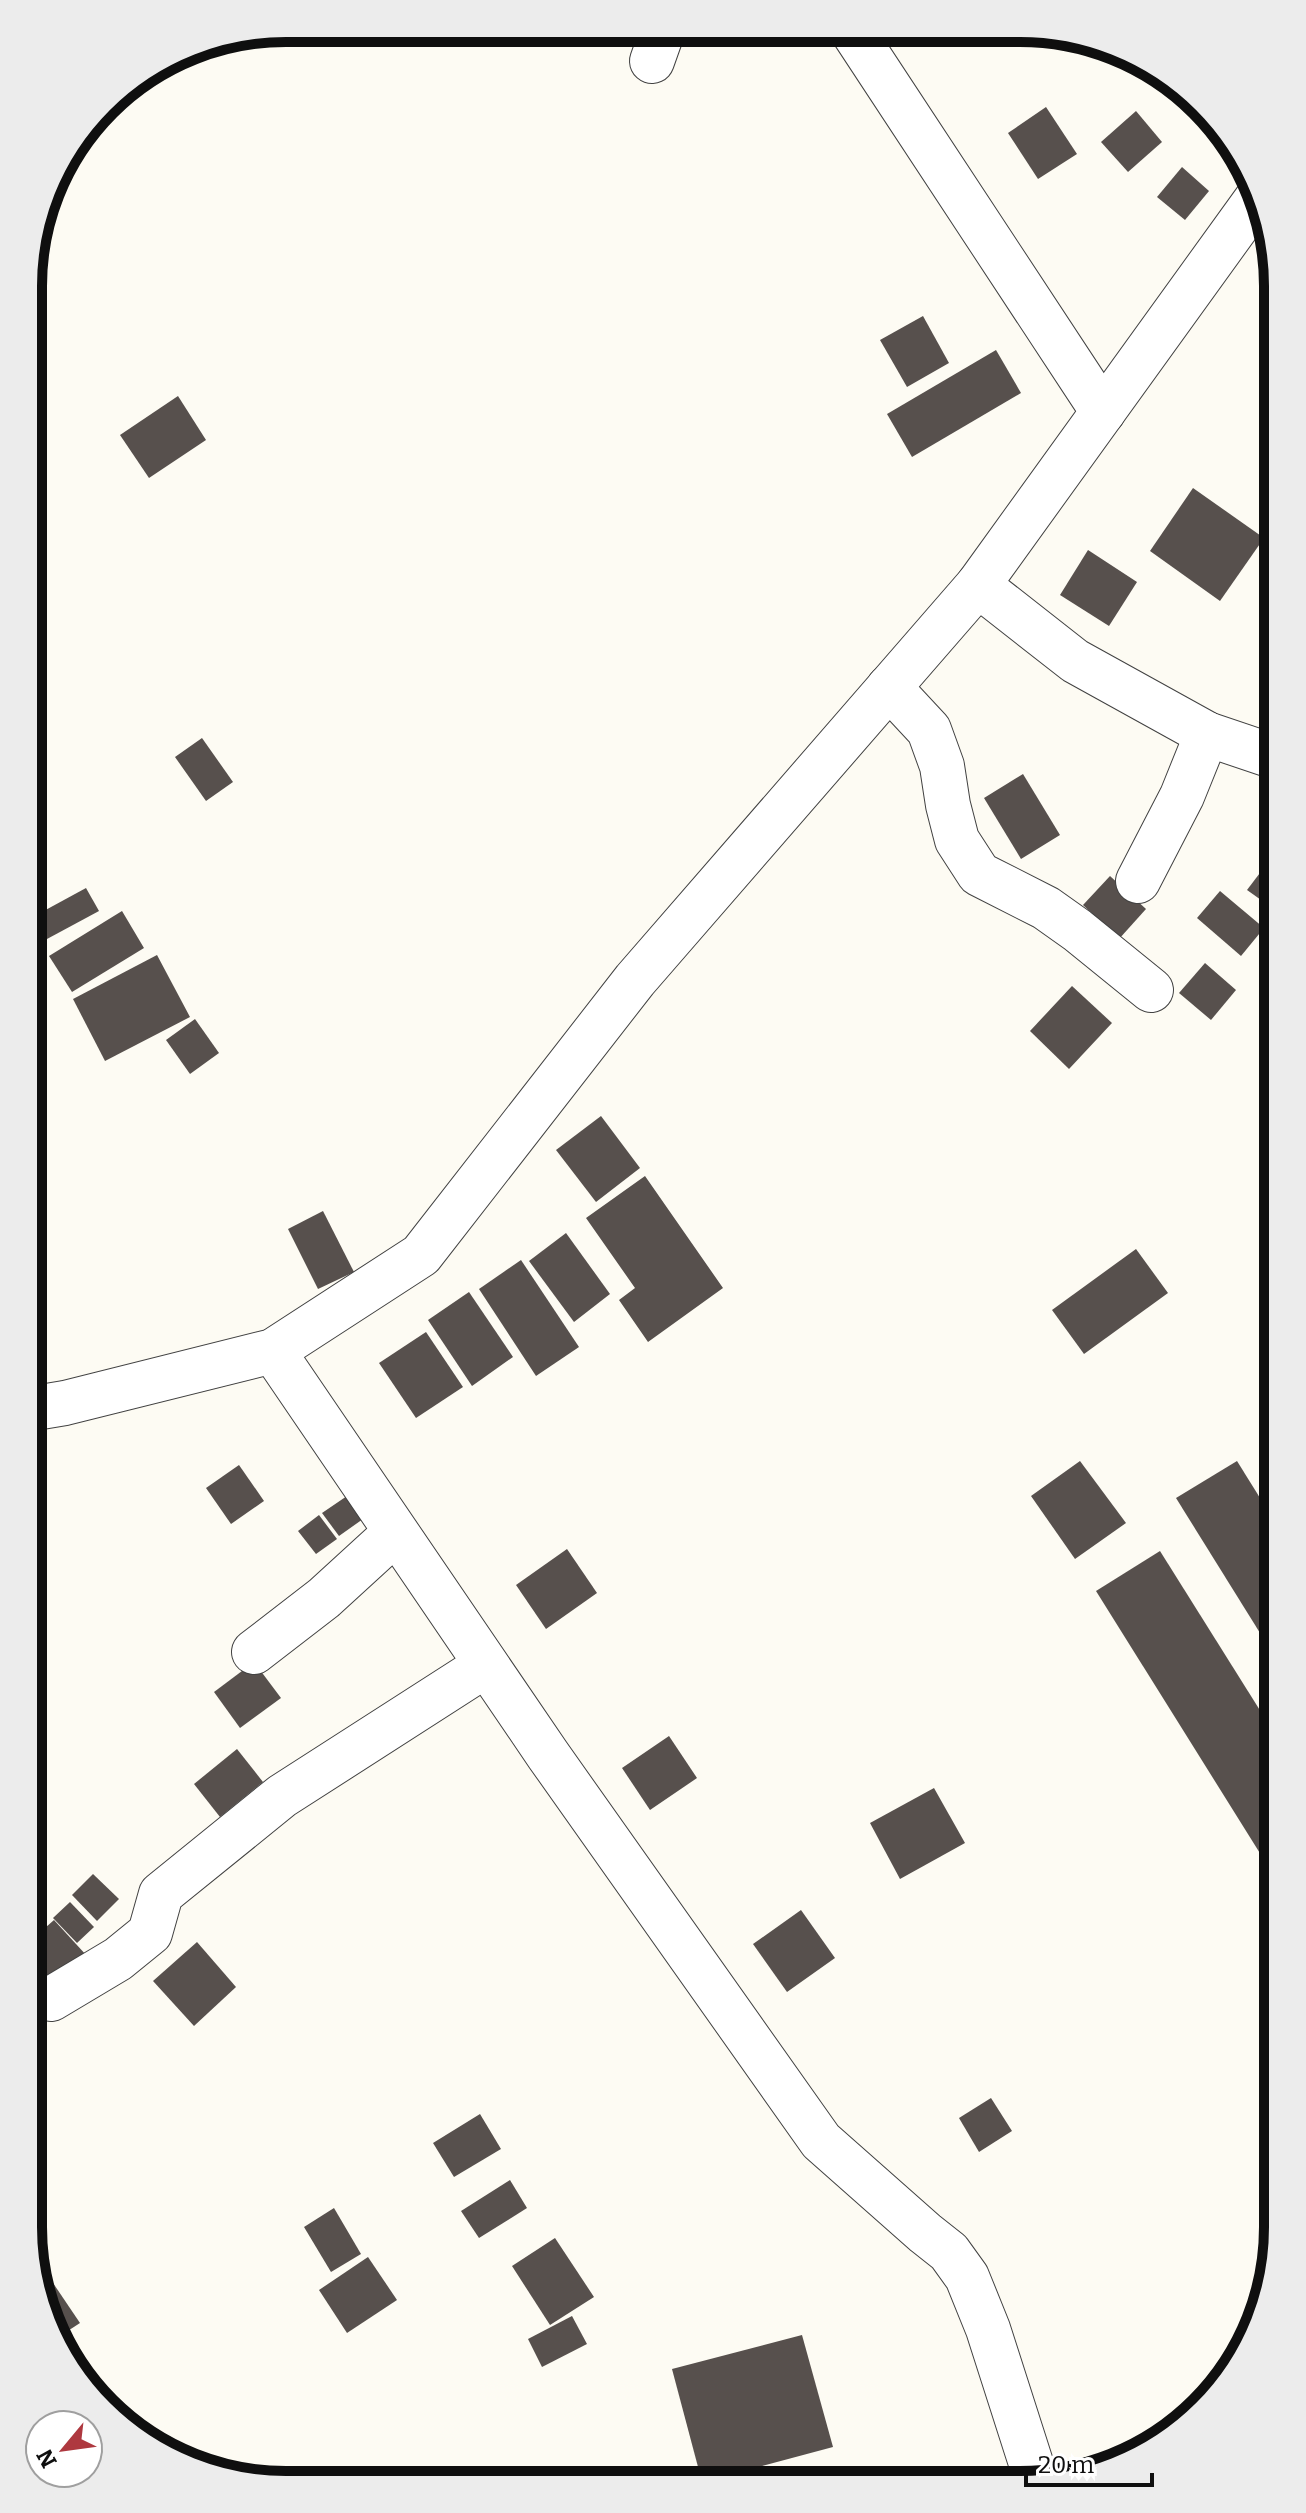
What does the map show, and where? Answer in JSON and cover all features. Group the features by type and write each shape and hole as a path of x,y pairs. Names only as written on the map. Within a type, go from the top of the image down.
{"street":[{"path":"860,42 1103,412"},
{"path":"42,1407 273,1351 421,1255 635,980 978,585 1251,208"},
{"path":"978,585 1075,661 1207,734 1264,753"},
{"path":"889,687 929,730 942,766 957,840 979,874 1046,908 1151,990"},
{"path":"1138,881 1182,796 1207,734"},
{"path":"273,1351 486,1665 821,2141 949,2252 967,2277 988,2329 1033,2470"},
{"path":"254,1652 324,1598 395,1533"},
{"path":"51,1999 118,1959 150,1933 161,1894 282,1796 486,1665"}],"building":[{"path":"1046,107 1077,154 1038,179 1008,133"},
{"path":"1136,111 1162,142 1128,172 1101,142"},
{"path":"1182,167 1209,191 1185,220 1157,197"},
{"path":"923,316 949,363 907,387 880,340"},
{"path":"996,350 1021,393 912,457 887,414"},
{"path":"178,396 206,440 149,478 120,435"},
{"path":"1193,488 1264,538 1220,601 1150,551"},
{"path":"1088,550 1137,582 1109,626 1060,595"},
{"path":"202,738 233,782 206,801 175,757"},
{"path":"1023,774 1060,835 1021,859 984,798"},
{"path":"1264,868 1264,902 1247,890"},
{"path":"1110,876 1146,909 1119,939 1083,905"},
{"path":"86,888 99,911 42,942 42,912"},
{"path":"1220,891 1264,928 1241,956 1197,918"},
{"path":"122,911 144,948 72,992 49,956"},
{"path":"157,955 190,1017 105,1061 73,999"},
{"path":"1205,963 1236,990 1211,1020 1179,993"},
{"path":"1072,986 1112,1023 1069,1069 1030,1031"},
{"path":"195,1019 219,1053 190,1074 166,1040"},
{"path":"601,1116 640,1168 596,1202 556,1150"},
{"path":"645,1176 723,1288 648,1342 619,1300 635,1288 586,1218"},
{"path":"323,1211 354,1272 318,1289 288,1229"},
{"path":"566,1233 610,1294 574,1322 529,1261"},
{"path":"1136,1249 1168,1293 1084,1354 1052,1310"},
{"path":"521,1260 579,1347 536,1376 479,1289"},
{"path":"469,1292 513,1357 472,1386 428,1320"},
{"path":"426,1332 463,1387 416,1418 379,1363"},
{"path":"1080,1461 1126,1523 1075,1559 1031,1496"},
{"path":"1237,1461 1263,1503 1263,1638 1176,1498"},
{"path":"239,1465 264,1501 231,1524 206,1488"},
{"path":"347,1496 363,1519 339,1536 322,1513"},
{"path":"319,1515 337,1539 316,1554 298,1531"},
{"path":"567,1549 597,1593 546,1629 516,1585"},
{"path":"1160,1551 1263,1716 1263,1858 1096,1591"},
{"path":"254,1662 281,1698 240,1728 214,1692"},
{"path":"669,1736 697,1778 650,1810 622,1768"},
{"path":"237,1749 263,1782 220,1817 194,1784"},
{"path":"934,1788 965,1843 900,1879 870,1823"},
{"path":"93,1874 119,1899 97,1921 72,1895"},
{"path":"70,1902 94,1927 77,1943 53,1918"},
{"path":"801,1910 835,1958 787,1992 753,1944"},
{"path":"54,1920 87,1956 46,1993 42,1989 42,1931"},
{"path":"197,1942 236,1987 194,2026 153,1981"},
{"path":"991,2098 1012,2131 979,2152 959,2118"},
{"path":"480,2114 501,2149 454,2177 433,2143"},
{"path":"510,2180 527,2208 479,2238 461,2211"},
{"path":"334,2208 361,2254 331,2272 304,2227"},
{"path":"555,2238 594,2297 550,2325 512,2266"},
{"path":"368,2257 397,2300 347,2333 319,2290"},
{"path":"51,2280 80,2323 66,2332 55,2305"},
{"path":"572,2316 587,2344 542,2367 528,2339"},
{"path":"802,2335 833,2447 743,2471 699,2471 672,2369"}]}
